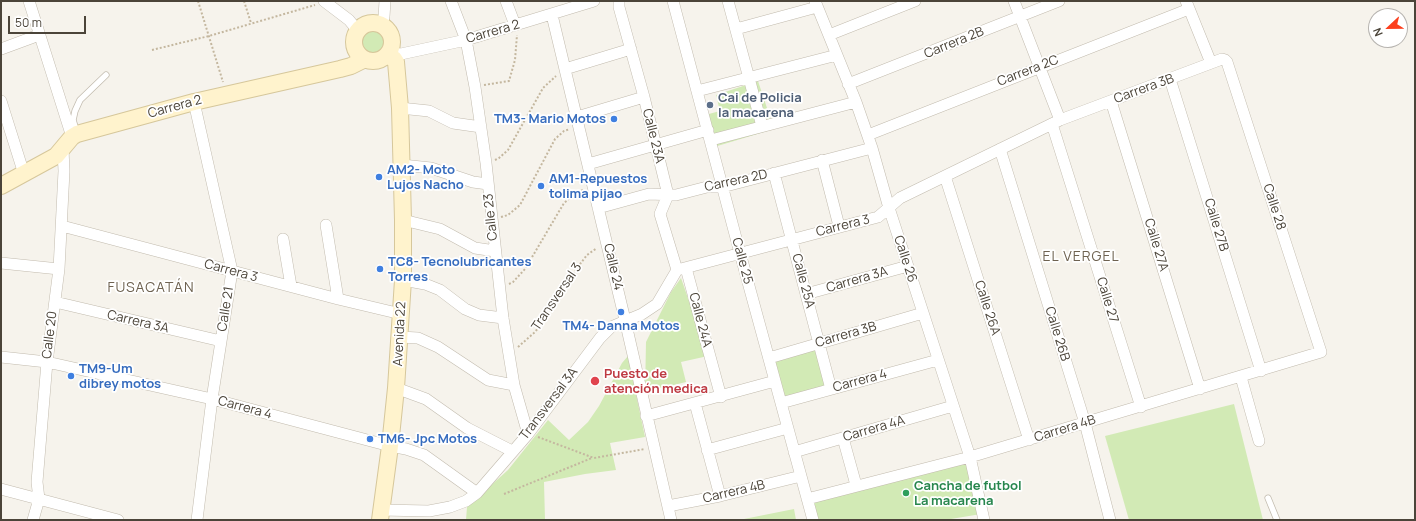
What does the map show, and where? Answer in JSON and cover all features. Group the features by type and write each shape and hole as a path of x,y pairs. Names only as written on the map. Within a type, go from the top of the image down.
{"street":[{"name":"Calle 20","path":"29,1 70,140 64,171 59,269 47,362 37,482 39,499 33,520"},
{"path":"381,25 384,17 385,1"},
{"name":"Calle 23","path":"451,1 466,40 475,87 486,163 503,318 514,385 528,434"},
{"path":"506,1 515,26"},
{"name":"Carrera 2","path":"388,54 401,54 466,40 552,15 561,6 594,1"},
{"name":"Calle 23A","path":"619,1 619,7 644,97 668,195"},
{"name":"Calle 25","path":"673,1 813,520"},
{"path":"728,1 762,126"},
{"path":"829,36 915,1"},
{"name":"Calle 27","path":"1014,1 1040,67 1141,407"},
{"name":"Carrera 2B","path":"848,84 1059,1"},
{"path":"325,2 349,20 358,31"},
{"path":"736,29 816,4"},
{"name":"Calle 26","path":"816,4 868,134 889,208 970,457 984,520"},
{"path":"1187,5 1211,63"},
{"name":"Carrera 2C","path":"868,134 1040,67 1187,5"},
{"name":"Calle 24","path":"552,15 607,243 671,520"},
{"path":"369,24 381,25 386,29 391,37 392,44 388,54 378,61 364,59 360,56 355,47 355,37 358,31 369,24"},
{"path":"1,49 39,35"},
{"path":"565,69 631,49"},
{"name":"Avenida 22","path":"380,515 390,446 396,388 403,280 400,108 396,62 388,54"},
{"path":"698,91 837,55"},
{"name":"Carrera 2","path":"1,186 56,156 70,140 194,102 340,69 351,66 364,59"},
{"name":"Carrera 3B","path":"1056,122 1222,59 1226,62"},
{"name":"Calle 28","path":"1226,62 1321,352"},
{"name":"Calle 27B","path":"1170,79 1261,371"},
{"path":"578,121 644,97"},
{"path":"1,101 24,174"},
{"name":"Calle 27A","path":"1111,101 1200,389"},
{"name":"Calle 21","path":"194,102 232,271 212,399 197,520"},
{"path":"588,164 656,145 762,126 856,102"},
{"path":"400,108 429,111 453,123 481,127"},
{"name":"Carrera 3","path":"682,269 839,226 878,217 900,198 1056,122"},
{"name":"Carrera 2D","path":"598,208 649,194 676,195 707,186 722,186 872,148"},
{"name":"Calle 26B","path":"1000,149 1085,423 1110,520"},
{"path":"822,160 839,226"},
{"path":"402,165 431,168 467,180 488,184"},
{"name":"Calle 25A","path":"774,172 831,389"},
{"name":"Calle 26A","path":"945,176 1029,440"},
{"path":"625,320 642,314 657,304 682,269 660,214 668,195"},
{"path":"403,220 440,229 475,248 495,251"},
{"path":"326,225 338,299"},
{"name":"Carrera 3","path":"62,226 338,299 401,314"},
{"path":"283,239 291,286"},
{"path":"1,263 59,269"},
{"name":"Carrera 3A","path":"806,294 908,266"},
{"name":"Calle 24A","path":"682,269 721,396"},
{"path":"403,280 425,284 440,290 465,309 479,315 503,318"},
{"name":"Carrera 3A","path":"55,302 221,341"},
{"name":"Carrera 3B","path":"769,358 923,313"},
{"name":"Transversal 3A","path":"477,493 528,434 600,338 611,327 625,320"},
{"path":"400,337 418,338 438,347 488,380 514,385"},
{"name":"Carrera 4B","path":"807,499 856,485 970,457 1321,352"},
{"name":"Carrera 4","path":"1,357 47,362 212,399 390,446 406,448 424,455 477,493"},
{"name":"Carrera 4","path":"781,403 938,360"},
{"path":"1241,377 1259,441"},
{"path":"646,416 775,381"},
{"path":"396,388 426,400 467,428 512,451"},
{"path":"695,403 720,496"},
{"name":"Carrera 4A","path":"794,452 953,406"},
{"path":"707,450 788,428"},
{"path":"843,438 856,485"},
{"name":"Carrera 4B","path":"668,506 720,496 801,476"},
{"path":"1,489 118,520"},
{"path":"380,515 429,510 450,506 466,501 477,493"}],"lane":[{"path":"70,140 75,111 80,100 106,75"},
{"path":"1268,498 1276,520"}],"path":[{"path":"198,1 226,94"},
{"path":"244,1 251,23"},
{"path":"152,50 209,36 325,2"},
{"path":"475,87 509,81 515,60 517,32 515,26"},
{"path":"486,163 499,158 508,150 543,88 553,77 565,69"},
{"path":"493,221 508,214 520,205 555,139 578,121"},
{"path":"499,290 513,282 525,269 564,203 578,192 593,186"},
{"name":"Transversal 3","path":"509,355 535,332 546,318 586,254 607,243"},
{"path":"528,434 594,458"},
{"path":"504,494 594,458 654,448"}],"green space":[{"path":"374,30 382,34 386,42 382,50 374,54 366,50 362,42 366,34"},
{"path":"758,81 774,129 714,147 705,115 720,111 716,95"},
{"path":"681,278 708,356 681,362 686,382 645,392 646,342 671,292"},
{"path":"817,348 828,389 782,401 771,361"},
{"path":"628,356 645,437 610,443 616,470 544,482 545,520 466,520 467,507 508,470 548,420 569,440 588,422 599,406 622,363"},
{"path":"1234,404 1263,520 1129,520 1105,436"},
{"name":"Cancha de futbol La macarena","path":"970,458 981,514 945,520 817,520 811,499"},
{"path":"794,509 796,520 740,520 744,519"}],"place":[{"name":"Cai de Policia la macarena","path":"710,105"},
{"name":"TM3- Mario Motos","path":"614,119"},
{"name":"AM2- Moto Lujos Nacho","path":"379,177"},
{"name":"AM1-Repuestos tolima pijao","path":"541,186"},
{"name":"TC8- Tecnolubricantes Torres","path":"380,269"},
{"name":"TM4- Danna Motos","path":"621,312"},
{"name":"TM9-Um dibrey motos","path":"71,376"},
{"name":"Puesto de atención medica","path":"595,381"},
{"name":"TM6- Jpc Motos","path":"370,439"},
{"name":"Cancha de futbol La macarena","path":"906,493"}],"district":[{"name":"EL VERGEL","path":"1081,257"},
{"name":"FUSACATÁN","path":"151,288"}]}
